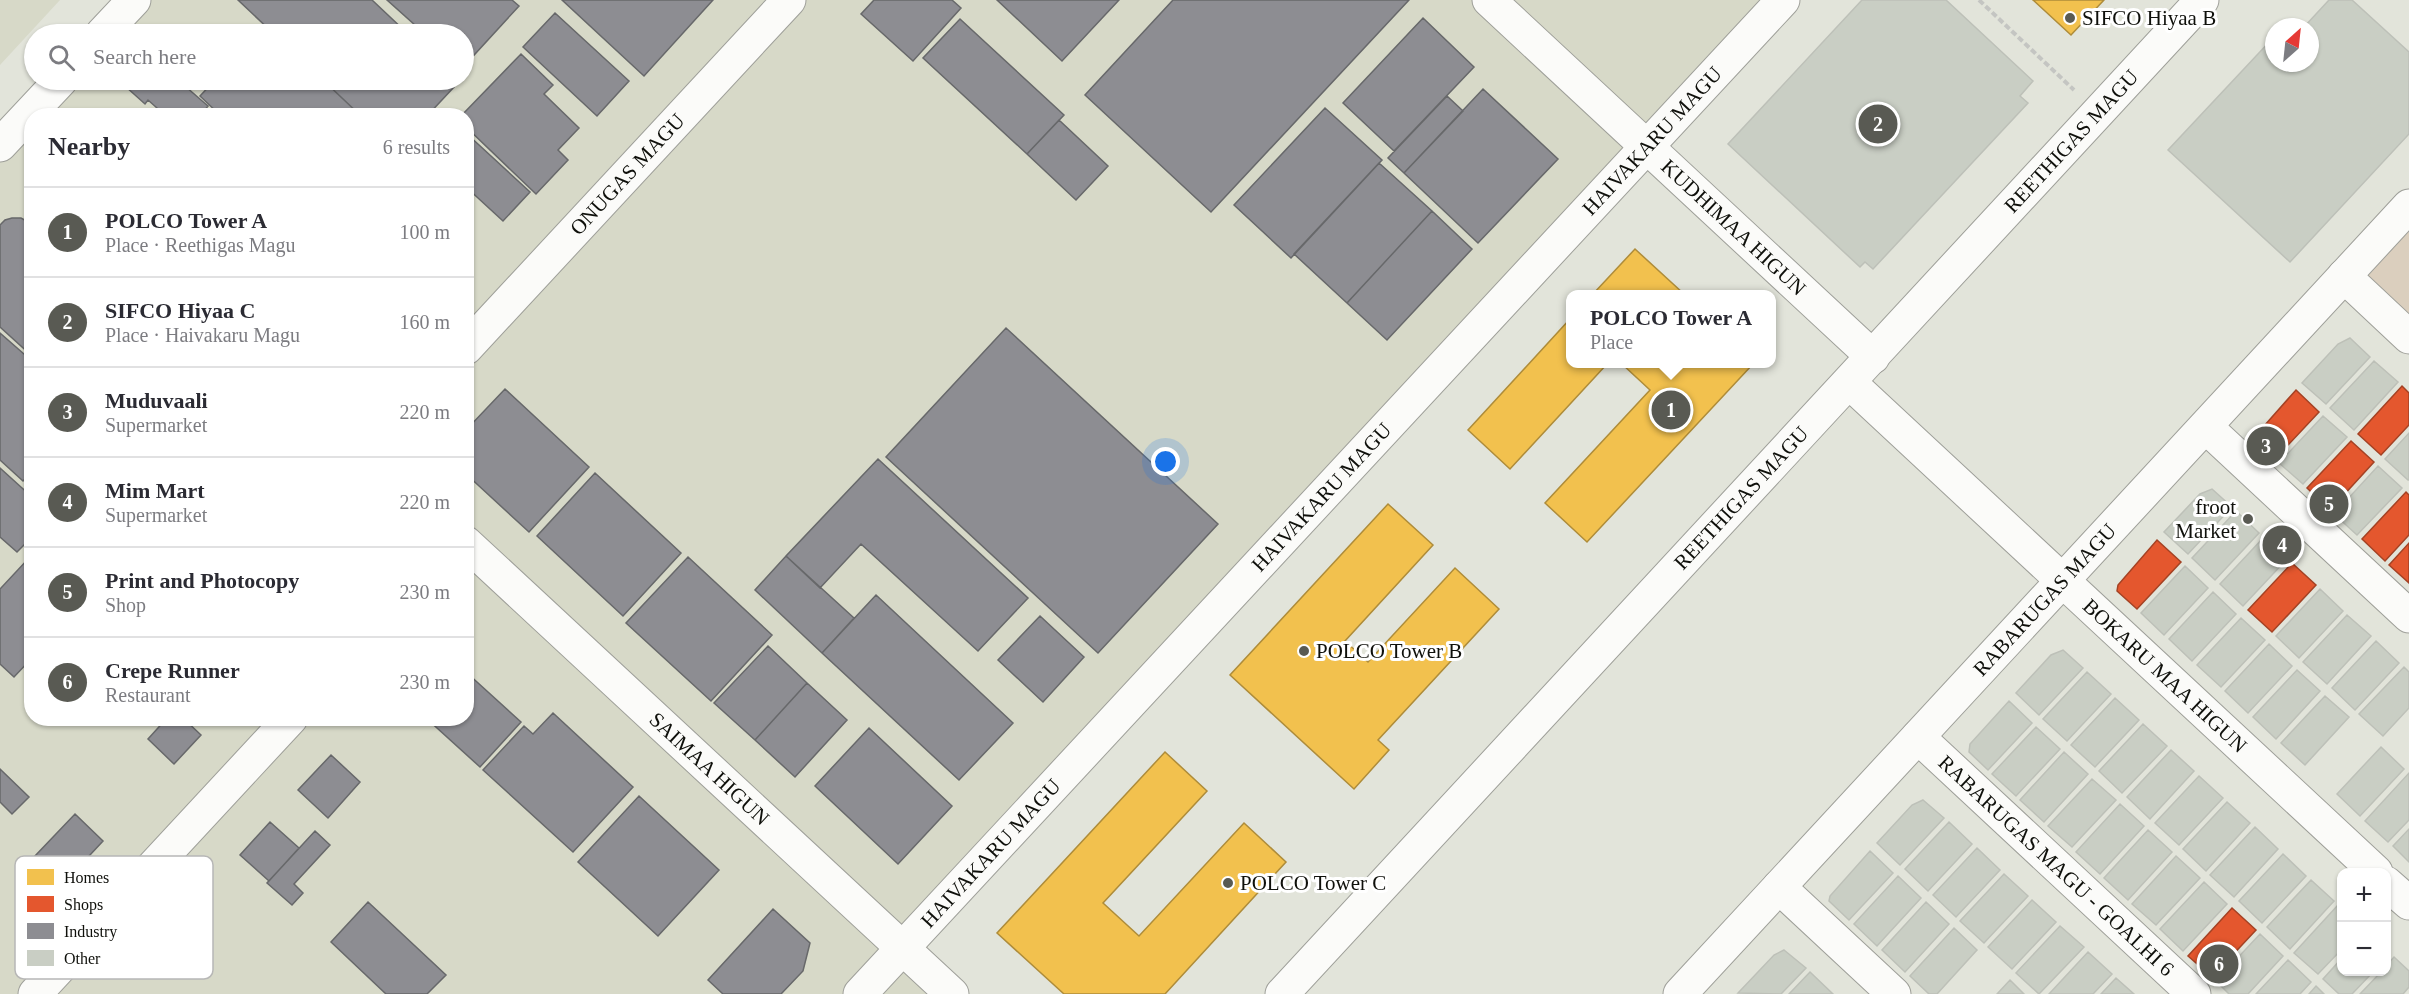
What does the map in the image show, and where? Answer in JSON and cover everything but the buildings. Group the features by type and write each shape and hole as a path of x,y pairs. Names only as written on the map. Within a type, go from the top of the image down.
{"street":[{"path":"111,24 134,0"},
{"name":"ONUGAS MAGU","path":"474,339 789,0"},
{"name":"KUDHIMAA HIGUN","path":"1489,0 1874,357"},
{"name":"HAIVAKARU MAGU","path":"860,994 1783,0"},
{"name":"REETHIGAS MAGU","path":"1282,994 1850,383 2202,0"},
{"path":"39,108 53,90"},
{"name":"RABARUGAS MAGU","path":"1680,994 2409,206"},
{"path":"2344,276 2409,337"},
{"name":"BOKARU MAA HIGUN","path":"1850,383 2371,868"},
{"path":"2205,427 2409,616"},
{"name":"SAIMAA HIGUN","path":"474,550 952,994"},
{"path":"163,856 284,726"},
{"name":"RABARUGAS MAGU - GOALHI 6","path":"1918,737 2194,994"},
{"path":"1779,887 1894,994"},
{"path":"2391,887 2409,903"},
{"path":"35,994 49,979"}],"path":[{"path":"1979,0 2098,113"}],"shaded area":[{"path":"0,0 60,0 38,24 24,24 24,39 0,65"},
{"path":"134,0 1783,0 903,948 952,994 0,994 0,145 24,119 24,726 474,726 474,108 35,108 52,90 474,90 474,24 111,24"},
{"path":"2409,206 2409,337 2344,276"}],"place":[{"name":"SIFCO Hiyaa B","path":"2070,18"},
{"name":"SIFCO Hiyaa C","path":"1878,124"},
{"name":"POLCO Tower A","path":"1671,410"},
{"name":"Muduvaali","path":"2266,446"},
{"name":"Print and Photocopy","path":"2329,504"},
{"name":"froot Market","path":"2248,519"},
{"name":"Mim Mart","path":"2282,545"},
{"name":"POLCO Tower B","path":"1304,651"},
{"name":"POLCO Tower C","path":"1228,883"},
{"name":"Crepe Runner","path":"2219,964"}]}
